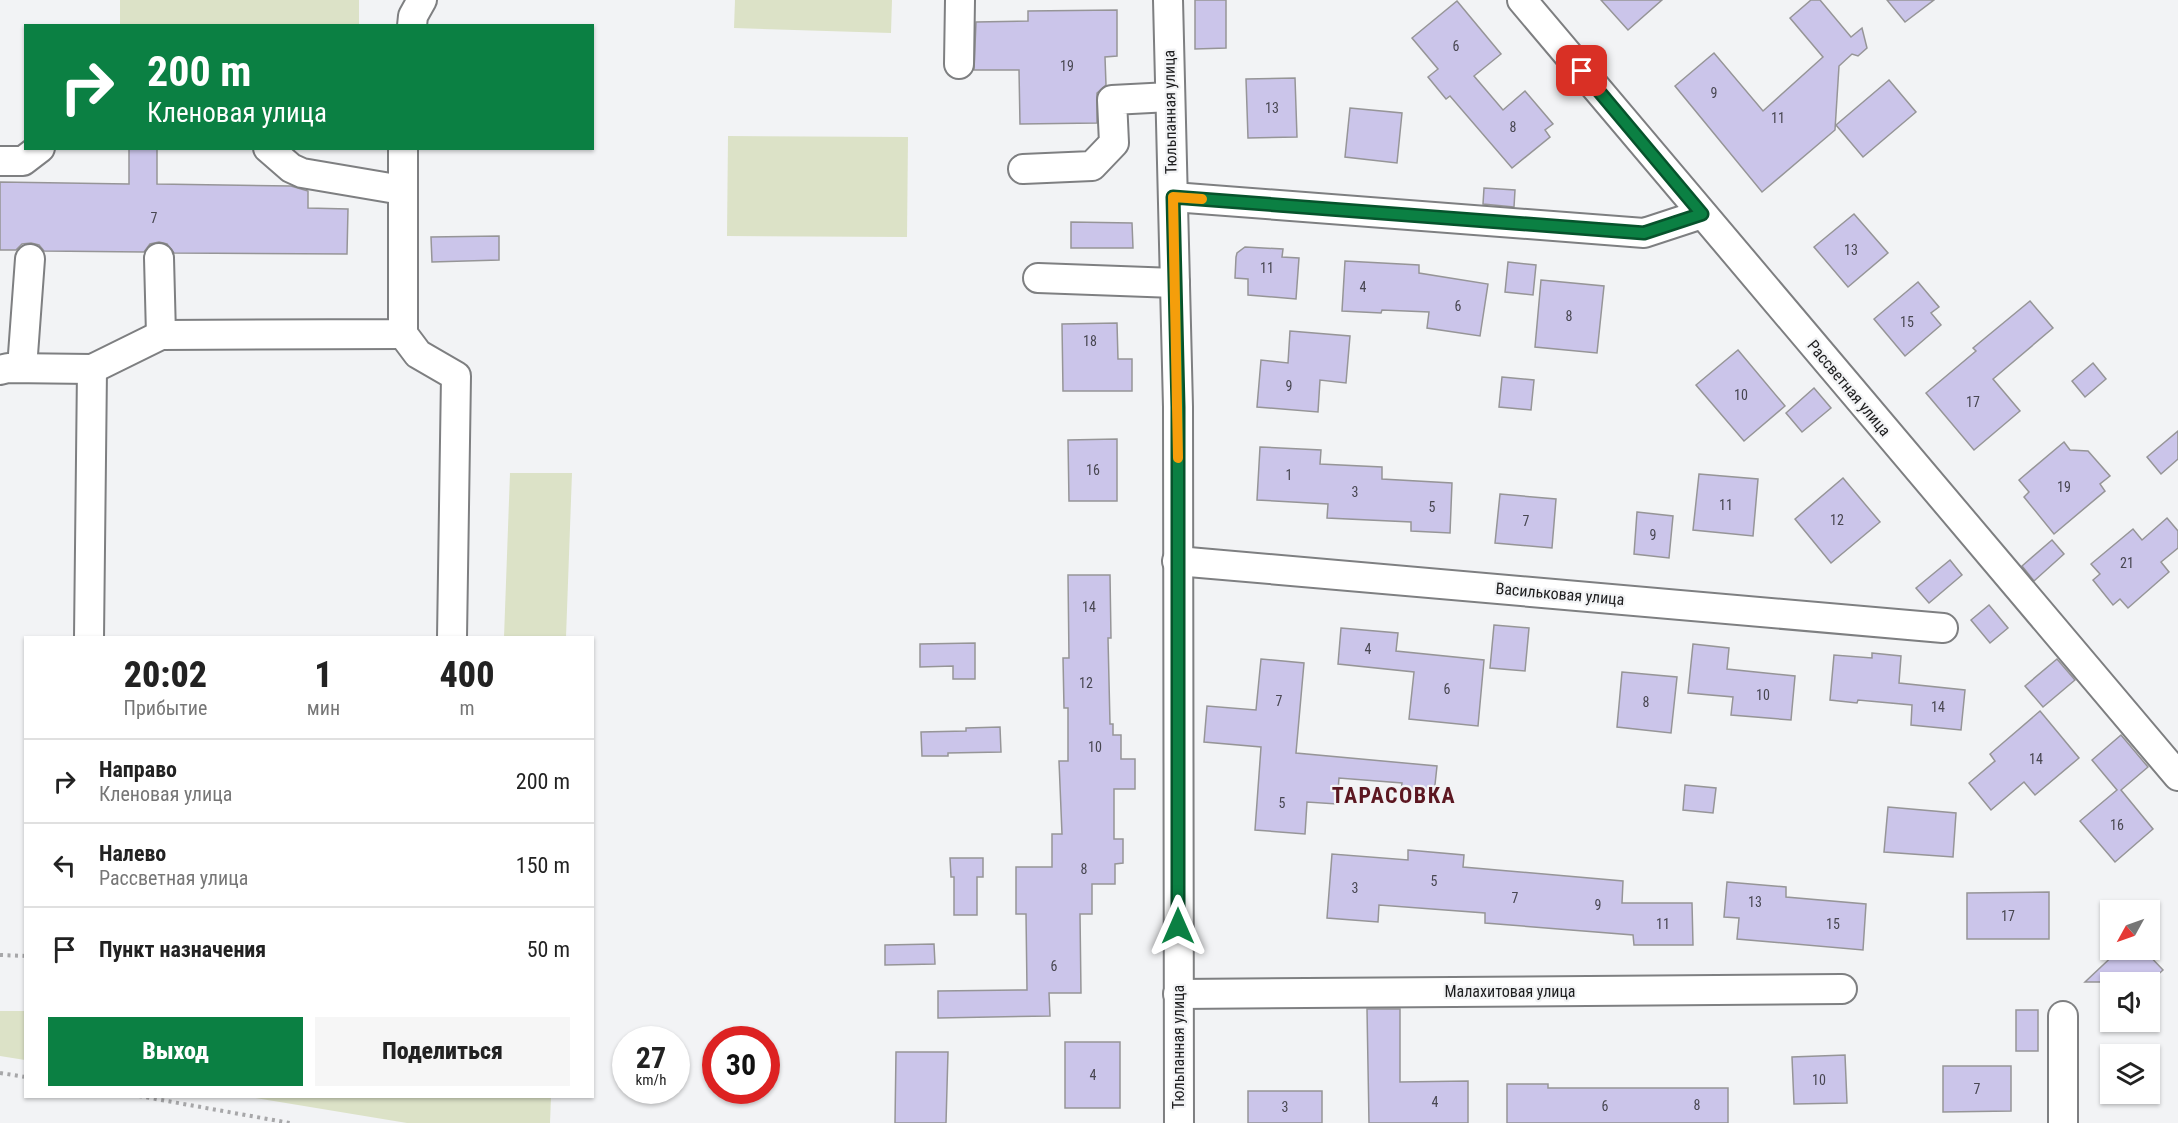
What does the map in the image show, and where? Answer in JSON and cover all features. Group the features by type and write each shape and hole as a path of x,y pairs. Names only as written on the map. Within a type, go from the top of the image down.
{"street":[{"path":"412,24 413,16 423,0"},
{"path":"959,64 960,0"},
{"name":"Тюльпанная улица","path":"1168,0 1178,407 1179,1123"},
{"name":"Рассветная улица","path":"1522,0 2178,776"},
{"path":"1023,169 1092,166 1114,143 1112,100 1170,97"},
{"path":"0,160 23,161 37,150"},
{"path":"270,150 291,168 302,173 402,190"},
{"path":"403,150 403,334 418,354 456,376 452,636"},
{"path":"1173,197 1644,233 1702,214"},
{"path":"159,258 161,335"},
{"path":"30,259 7,367 92,369 161,335 403,334"},
{"path":"1038,278 1175,283"},
{"path":"89,636 92,369"},
{"name":"Васильковая улица","path":"1177,561 1943,628"},
{"name":"Малахитовая улица","path":"1178,994 1842,988"},
{"path":"2063,1016 2063,1123"}],"path":[{"path":"0,955 24,956"},
{"path":"0,1073 24,1077"},
{"path":"150,1098 290,1123"}],"green space":[{"path":"120,0 359,0 359,24 120,24"},
{"path":"735,0 892,0 891,33 734,28"},
{"path":"728,136 908,137 907,237 727,236"},
{"path":"510,473 572,473 566,636 504,636"},
{"path":"0,1011 24,1011 24,1060 0,1056"},
{"path":"256,1098 551,1098 550,1123 407,1123"}],"building":[{"path":"1195,0 1226,0 1226,48 1195,49"},
{"path":"1601,0 1662,0 1628,30"},
{"path":"1811,0 1820,0 1851,37 1862,28 1867,48 1858,56 1852,54 1839,66 1835,130 1762,192 1675,86 1714,53 1763,111 1823,57 1790,18"},
{"path":"1887,0 1934,0 1905,22"},
{"path":"1457,1 1501,54 1474,76 1503,110 1525,91 1553,124 1545,130 1550,137 1512,168 1450,96 1446,99 1428,77 1438,69 1412,38"},
{"path":"1117,10 1117,56 1105,57 1106,85 1097,93 1097,123 1020,124 1019,70 974,70 976,22 1028,21 1028,11"},
{"path":"1295,78 1297,137 1248,138 1246,79"},
{"path":"1889,80 1916,112 1863,157 1836,125"},
{"path":"1350,108 1402,113 1397,163 1345,157"},
{"path":"129,150 157,150 157,184 291,186 308,191 308,208 348,209 347,254 174,253 167,244 159,242 150,244 144,252 44,251 39,245 31,243 22,244 16,250 0,250 0,182 129,184"},
{"path":"1484,188 1515,190 1514,207 1483,204"},
{"path":"1854,214 1888,253 1848,287 1814,247"},
{"path":"1071,222 1132,223 1133,248 1071,248"},
{"path":"499,236 499,260 432,262 431,237"},
{"path":"1245,247 1283,249 1282,257 1299,258 1296,299 1248,295 1248,279 1235,278 1237,253"},
{"path":"1345,261 1419,265 1419,273 1488,284 1480,336 1427,328 1429,312 1342,311"},
{"path":"1508,262 1536,265 1533,295 1505,292"},
{"path":"1541,280 1604,286 1597,353 1535,347"},
{"path":"1918,282 1939,307 1931,313 1941,325 1905,356 1874,319"},
{"path":"2030,301 2053,328 1993,379 2020,411 1974,450 1926,393 1976,351 1973,348"},
{"path":"1117,323 1118,359 1132,359 1132,391 1063,391 1062,324"},
{"path":"1290,331 1350,336 1346,383 1320,380 1318,412 1257,407 1261,360 1288,363"},
{"path":"1738,350 1785,406 1744,441 1696,385"},
{"path":"2093,363 2106,379 2085,397 2072,381"},
{"path":"1502,377 1534,380 1531,410 1499,407"},
{"path":"1814,388 1831,408 1802,432 1786,413"},
{"path":"2178,431 2178,459 2161,474 2147,457"},
{"path":"1117,439 1117,501 1069,501 1068,440"},
{"path":"2064,442 2070,450 2088,451 2110,476 2100,484 2105,491 2054,534 2024,497 2029,492 2019,480"},
{"path":"1260,447 1321,450 1320,464 1382,467 1382,479 1452,483 1450,533 1411,531 1411,522 1327,518 1328,504 1257,500"},
{"path":"1699,474 1758,479 1753,536 1693,530"},
{"path":"1843,478 1880,522 1831,563 1795,519"},
{"path":"1500,494 1556,499 1552,548 1495,543"},
{"path":"1637,512 1673,516 1669,558 1634,554"},
{"path":"2167,518 2178,531 2178,548 2161,562 2169,572 2128,608 2120,599 2113,605 2093,580 2100,574 2091,564 2133,529 2142,540"},
{"path":"2052,540 2064,554 2034,581 2022,566"},
{"path":"1950,560 1962,575 1929,603 1916,588"},
{"path":"1068,575 1110,575 1111,638 1108,638 1110,724 1113,724 1113,735 1121,735 1121,759 1135,759 1135,789 1114,789 1114,839 1123,839 1123,863 1115,864 1115,884 1092,884 1092,914 1080,914 1081,993 1049,993 1050,1016 938,1018 938,991 1027,990 1026,914 1016,914 1016,867 1052,867 1052,834 1062,834 1059,761 1068,761 1068,708 1064,708 1063,658 1069,658"},
{"path":"1989,605 2008,628 1990,643 1971,620"},
{"path":"1494,625 1529,628 1525,671 1490,668"},
{"path":"1341,628 1398,633 1396,651 1484,660 1478,726 1409,719 1414,672 1338,664"},
{"path":"975,643 975,679 953,679 953,666 920,667 920,644"},
{"path":"1693,644 1729,648 1727,669 1795,676 1791,720 1731,715 1733,697 1688,693"},
{"path":"1872,653 1901,656 1899,683 1965,690 1961,730 1911,725 1912,705 1830,700 1834,655 1872,658"},
{"path":"1261,659 1304,663 1296,753 1437,766 1434,794 1401,791 1402,783 1339,778 1337,804 1307,802 1305,834 1255,830 1261,747 1204,742 1207,706 1256,710"},
{"path":"2057,659 2075,680 2043,707 2025,686"},
{"path":"1622,672 1677,677 1671,733 1617,727"},
{"path":"2040,711 2079,758 2035,795 2024,782 1991,810 1969,783 1995,761 1990,754"},
{"path":"1000,727 1001,752 922,756 921,732 966,731 966,728"},
{"path":"2121,735 2148,767 2121,790 2153,829 2115,862 2080,821 2117,790 2092,760"},
{"path":"1685,785 1716,788 1713,813 1683,810"},
{"path":"1888,807 1956,813 1953,857 1884,852"},
{"path":"1408,850 1464,855 1463,867 1623,881 1622,903 1692,903 1693,945 1634,945 1633,935 1485,923 1485,913 1379,905 1378,922 1327,918 1332,854 1408,860"},
{"path":"950,858 983,858 983,877 977,877 977,915 954,915 954,877 951,877"},
{"path":"1727,882 1786,887 1786,897 1866,904 1863,950 1737,939 1739,918 1724,917"},
{"path":"2049,892 2049,939 1967,939 1967,893"},
{"path":"934,944 935,964 885,965 885,945"},
{"path":"2108,960 2154,960 2163,970 2160,973 2100,972 2100,982 2085,982"},
{"path":"1367,1009 1400,1009 1400,1082 1468,1081 1468,1123 1369,1123"},
{"path":"2016,1010 2038,1010 2038,1051 2016,1051"},
{"path":"1065,1042 1120,1042 1120,1108 1065,1108"},
{"path":"896,1052 948,1052 946,1123 895,1123"},
{"path":"1845,1055 1847,1103 1794,1104 1792,1057"},
{"path":"1943,1066 2011,1066 2011,1111 1943,1112"},
{"path":"1507,1084 1548,1084 1548,1088 1728,1088 1728,1123 1507,1123"},
{"path":"1248,1091 1322,1091 1322,1123 1248,1123"}],"slow traffic":[{"path":"1178,458 1173,197 1202,199"}],"district":[{"name":"ТАРАСОВКА","path":"1394,795"}],"route":[{"path":"1178,926 1178,407 1173,197 1644,233 1702,214 1582,71"}]}
